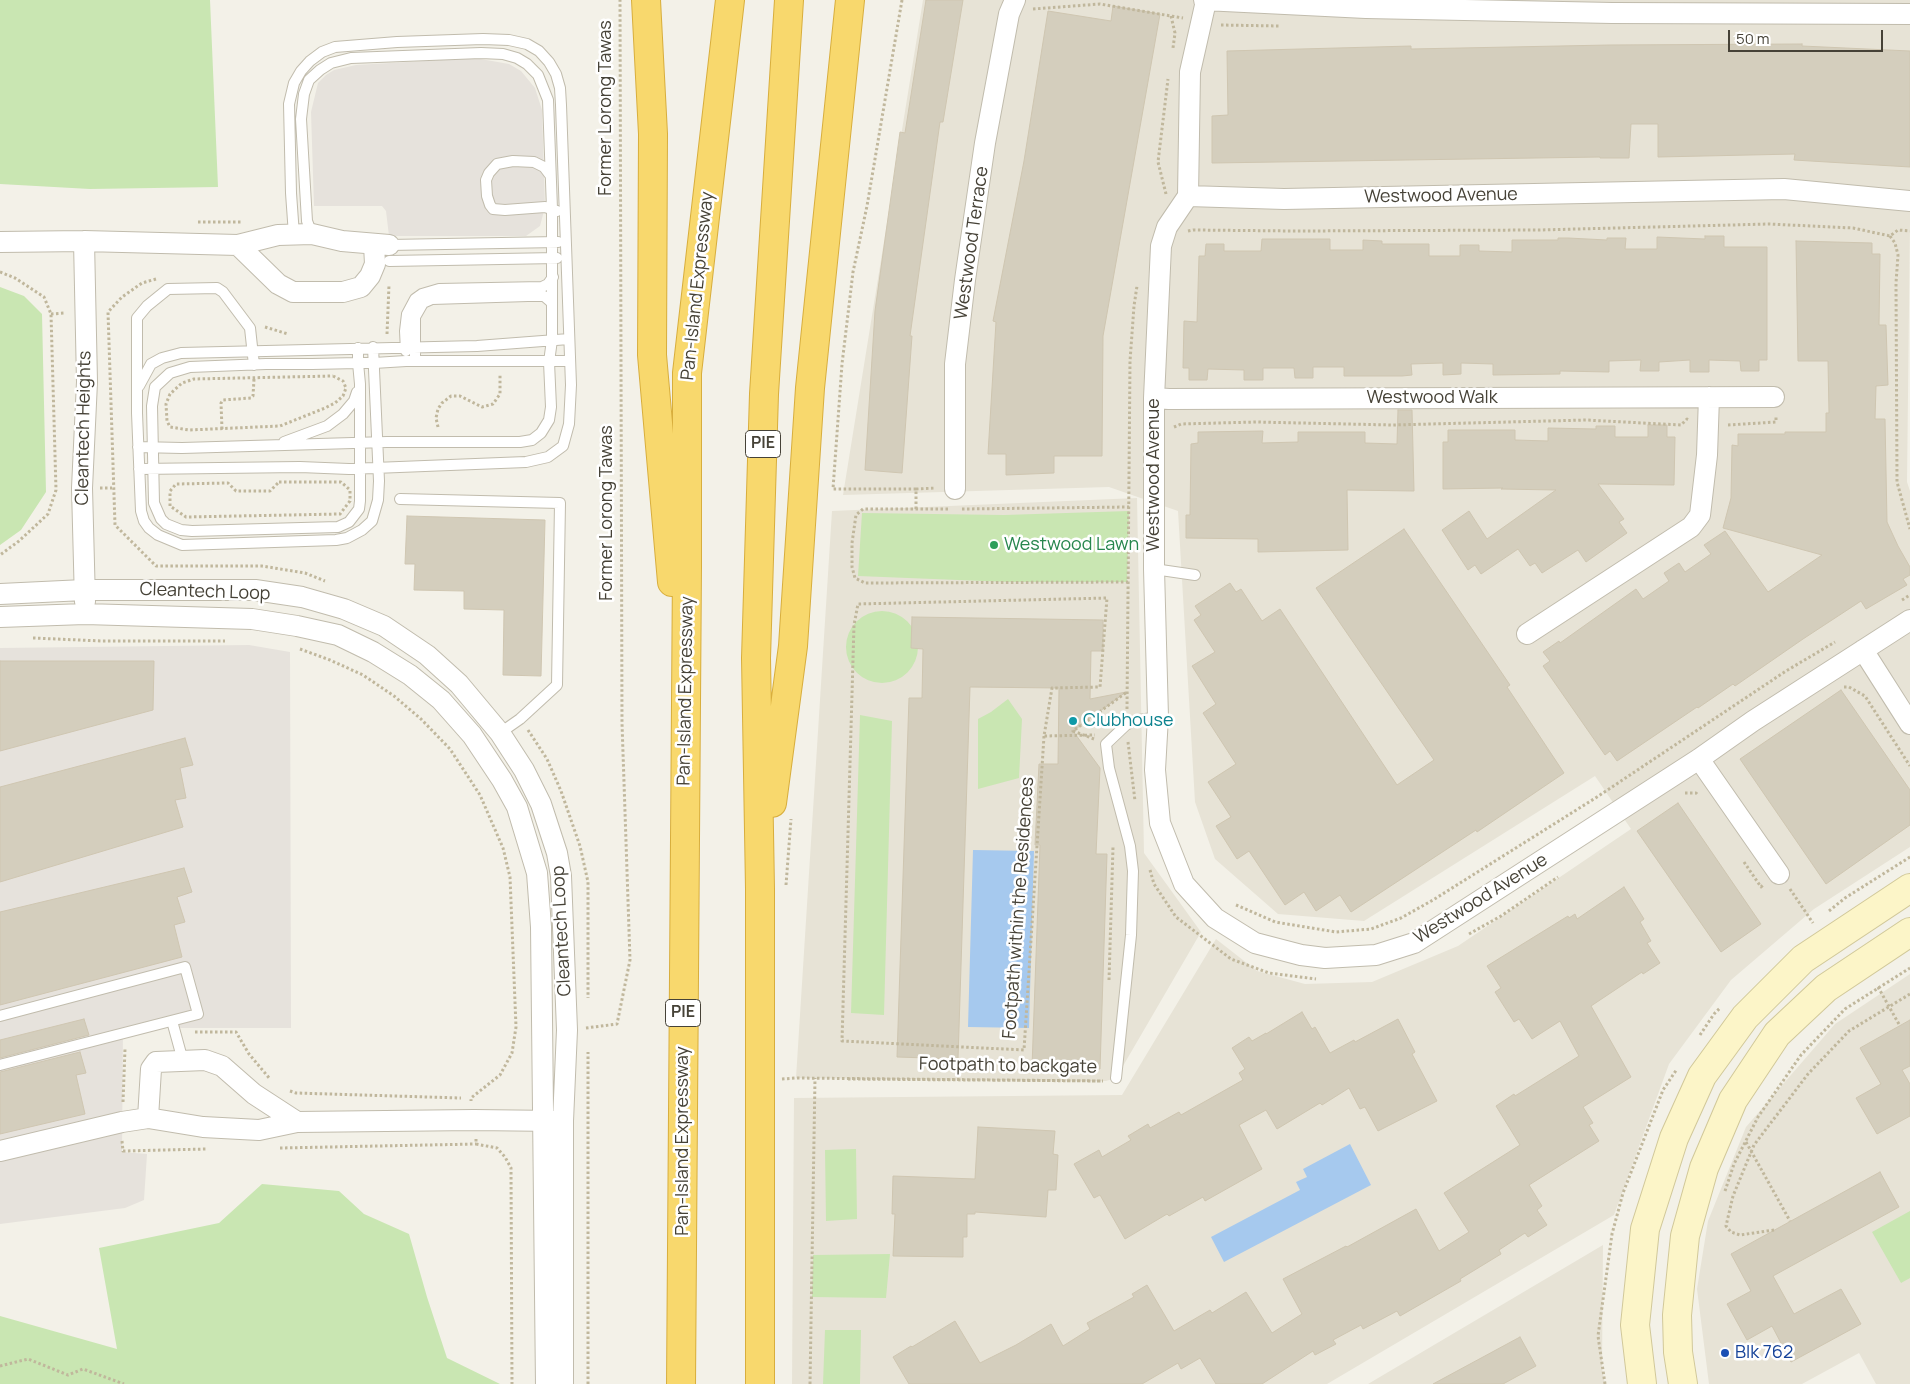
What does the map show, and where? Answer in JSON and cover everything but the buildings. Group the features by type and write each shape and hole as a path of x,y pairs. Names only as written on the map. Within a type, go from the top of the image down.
{"highway":[{"path":"646,0 653,134 652,355 676,616 686,641"},
{"path":"648,29 654,0"},
{"name":"PIE","path":"760,1384 760,889 756,648 764,394 789,0"},
{"path":"760,889 793,646 810,388 850,0"},
{"name":"Pan-Island Expressway","path":"681,1384 688,566 687,373 729,1"}],"street":[{"path":"1190,197 1190,72 1202,22 1205,0 1366,8 1612,14 1910,14"},
{"name":"Westwood Terrace","path":"947,488 955,364 985,143 1009,14 1021,7"},
{"name":"Westwood Avenue","path":"1910,201 1784,189 1284,199 1190,197 1167,227 1161,246 1161,399 1154,569 1158,717 1155,770 1160,823 1184,884 1215,918 1255,943 1301,955 1325,958 1376,955 1414,943 1910,620"},
{"path":"0,242 84,241 238,245 278,235 303,234 342,241 382,254 370,276 361,287 343,292 293,292 278,284 238,245"},
{"name":"Cleantech Heights","path":"84,241 87,330 82,488 85,614"},
{"path":"1527,634 1691,527 1700,515 1707,455 1709,397"},
{"name":"Westwood Walk","path":"1161,399 1774,397"},
{"name":"Cleantech Loop","path":"0,594 84,590 255,590 302,597 344,609 384,626 427,654 459,684 500,732 524,770 540,804 557,852 562,876 566,1030 554,1121 546,1384"},
{"name":"Cleantech Loop","path":"0,618 85,614 252,619 338,635 373,652 410,675 441,700 472,735 502,780 516,807 537,873 554,1121 564,1384"},
{"path":"1863,650 1910,724"},
{"path":"1699,759 1780,874"},
{"path":"1642,1384 1635,1325 1645,1228 1674,1138 1702,1076 1745,1017 1803,958 1910,888"},
{"path":"1683,1384 1678,1352 1677,1315 1685,1236 1704,1168 1734,1100 1778,1034 1826,988 1910,932"},
{"path":"148,1118 151,1069 156,1062 205,1060 222,1066 254,1094 297,1122"},
{"path":"0,1150 122,1122 148,1118 203,1127 258,1130 297,1122 554,1121"}],"lane":[{"path":"139,469 300,467 360,469 526,462 548,456 563,446 570,400 570,361 560,88 550,62 539,52 527,44 500,40 356,44 322,52 310,61 294,83 289,104 291,194 303,234"},
{"path":"138,447 182,448 360,443 520,442 532,440 541,433 549,420 551,407 549,362 552,340 553,258 548,100 538,75 527,64 517,58 503,54 481,53 344,60 326,66 316,73 309,80 304,94 301,120 307,221 303,234"},
{"path":"550,175 544,167 534,162 513,161 497,164 486,180 487,196 490,205 493,209 505,210 537,207 564,213"},
{"path":"382,254 566,242"},
{"path":"382,254 566,258"},
{"path":"411,361 406,323 410,307 415,299 422,294 439,289 542,287 548,284 553,277"},
{"path":"254,365 250,328 223,292 217,288 168,289 147,306 138,318 137,390 141,511 144,521 158,535 182,544 207,544 336,540 347,538 362,530 372,521 378,500 379,468 374,347"},
{"path":"410,347 415,317 423,304 432,299 544,296 551,302"},
{"path":"137,390 151,364 162,358 181,353 477,346 569,339"},
{"path":"358,348 358,363 360,384 360,469 359,509 355,516 344,525 338,527 192,531 181,530 166,524 158,514 154,503 152,406 155,387 170,373 190,368 254,365 358,363 374,363 411,361 570,361"},
{"path":"273,446 327,426 343,414 354,402 360,384"},
{"path":"400,499 560,503 558,685 520,719 500,732"},
{"path":"1154,569 1195,575"},
{"path":"1116,1078 1131,935 1133,871 1130,846 1109,768 1106,744 1133,721 1158,717"},
{"path":"0,1016 185,967 198,1014 0,1065"},
{"path":"172,1021 183,1061"}],"path":[{"name":"Former Lorong Tawas","path":"566,1030 617,1024 630,960 622,723 620,0"},
{"path":"902,0 853,272 842,364 833,489 947,488"},
{"path":"1021,7 1032,9 1100,4 1202,22"},
{"path":"1190,197 1182,226 1185,232 1193,230 1295,232 1540,230 1768,224 1853,228 1890,236 1895,243 1898,255 1896,283 1897,482 1910,529"},
{"path":"1890,236 1898,230 1910,231"},
{"path":"0,272 15,278 44,297 51,314 56,490 48,514 19,541 0,555"},
{"path":"438,429 436,424 437,412 442,403 448,398 460,396 485,407 494,402 500,394 500,371"},
{"path":"222,429 221,403 223,400 251,398 253,396 254,378"},
{"path":"1161,399 1172,428 1181,424 1392,425 1586,420 1681,425 1687,420 1708,420 1716,421 1721,425 1776,422 1774,397"},
{"path":"166,404 165,414 170,427 189,430 280,426"},
{"path":"1681,425 1687,432"},
{"path":"238,516 186,517 170,506 170,490 176,484 228,483 236,492 270,491 279,482"},
{"path":"916,489 916,509"},
{"path":"1128,582 865,583 855,578 852,567 852,543 856,515 863,509 1129,507 1127,692 1126,725 1136,802"},
{"path":"1896,605 1910,595"},
{"name":"Footpath within the Residences","path":"1107,598 1100,687 1052,688 1044,736 1024,1050 842,1041 854,625 858,604 1107,598"},
{"path":"28,638 233,640"},
{"path":"1228,902 1276,922 1336,932 1371,929 1401,918 1433,900 1597,796 1786,671 1837,641"},
{"path":"285,1090 296,1093 471,1098 500,1075 512,1053 516,1026 510,877 502,848 480,794 450,749 421,719 394,696 363,675 298,648"},
{"path":"1838,686 1849,687 1865,696 1910,766"},
{"path":"1106,744 1073,731 1127,692"},
{"path":"1044,736 1116,734"},
{"path":"1679,793 1696,793 1700,798"},
{"path":"1109,983 1113,846"},
{"path":"1740,856 1760,888 1780,874 1813,923"},
{"path":"1148,867 1154,884 1176,917 1231,959 1269,973 1312,979 1321,978"},
{"path":"1462,938 1501,916 1558,877"},
{"path":"1724,1192 1734,1164 1758,1117 1801,1055 1846,1009 1910,968"},
{"path":"1879,988 1900,1026"},
{"path":"1774,1230 1740,1235 1731,1232 1726,1226 1733,1196 1750,1151 1808,1074 1849,1031 1910,994"},
{"path":"175,1032 236,1032 250,1054 274,1083"},
{"path":"122,1122 125,1046"},
{"path":"810,1384 815,1078"},
{"name":"Footpath to backgate","path":"776,1080 844,1078 1067,1080 1106,1081 1086,1081 1066,1080 1056,1080 1036,1080 1026,1080 1006,1080 997,1080 878,1079 848,1079"},
{"path":"471,1098 476,1144 497,1148 511,1168 512,1384"},
{"path":"1745,1142 1790,1221"},
{"path":"0,1366 28,1359 68,1375 83,1369 124,1384"}],"shaded area":[{"path":"923,0 1910,0 1907,482 1910,491 1910,847 1814,909 1731,980 1669,1064 1614,1215 1327,1384 792,1384 794,1098 1122,1095 1216,939 1257,971 1305,984 1372,982 1458,946 1631,829 1595,776 1364,921 1278,914 1215,859 1195,802 1178,511 1109,487 843,495"},
{"path":"475,58 509,64 521,71 535,88 542,110 545,207 540,226 526,236 389,236 386,211 382,206 314,206 311,112 318,83 326,75 334,70 356,65"},
{"path":"1137,498 1144,853 1201,932 1116,1078 1106,1081 796,1078 832,511"},
{"path":"249,645 290,652 291,1028 123,1028 122,1152 147,1154 144,1200 125,1208 0,1224 0,648"},
{"path":"1910,974 1910,1384 1876,1384 1859,1353 1802,1384 1709,1384 1697,1289 1708,1221 1746,1127 1835,1024"},
{"path":"1603,1245 1602,1369 1605,1384 1368,1384"}],"green space":[{"path":"0,0 210,0 218,187 90,189 0,184"},
{"path":"0,287 24,296 42,314 46,492 21,530 0,545"},
{"name":"Westwood Lawn","path":"1129,511 1127,582 1008,582 858,576 862,513 1004,515"},
{"path":"882,611 902,617 912,627 918,647 912,667 902,677 882,683 862,677 852,667 846,647 852,627 862,617"},
{"path":"1008,699 1022,719 1019,778 978,789 978,719"},
{"path":"860,715 892,721 884,1015 851,1013"},
{"path":"856,1149 857,1219 826,1221 825,1150"},
{"path":"262,1184 339,1191 364,1214 409,1234 447,1358 500,1384 0,1384 0,1316 117,1349 99,1248 219,1223"},
{"path":"1910,1211 1910,1278 1901,1283 1872,1232"},
{"path":"890,1254 886,1298 812,1297 813,1255"},
{"path":"825,1330 861,1330 860,1384 823,1384"}],"water":[{"path":"973,850 1034,851 1029,1028 968,1027"},
{"path":"1350,1144 1371,1185 1224,1262 1211,1237 1300,1190 1296,1182 1307,1177 1303,1169"}],"place":[{"name":"Westwood Lawn","path":"994,545"},
{"name":"Clubhouse","path":"1073,721"},
{"name":"Blk 762","path":"1725,1353"}]}
